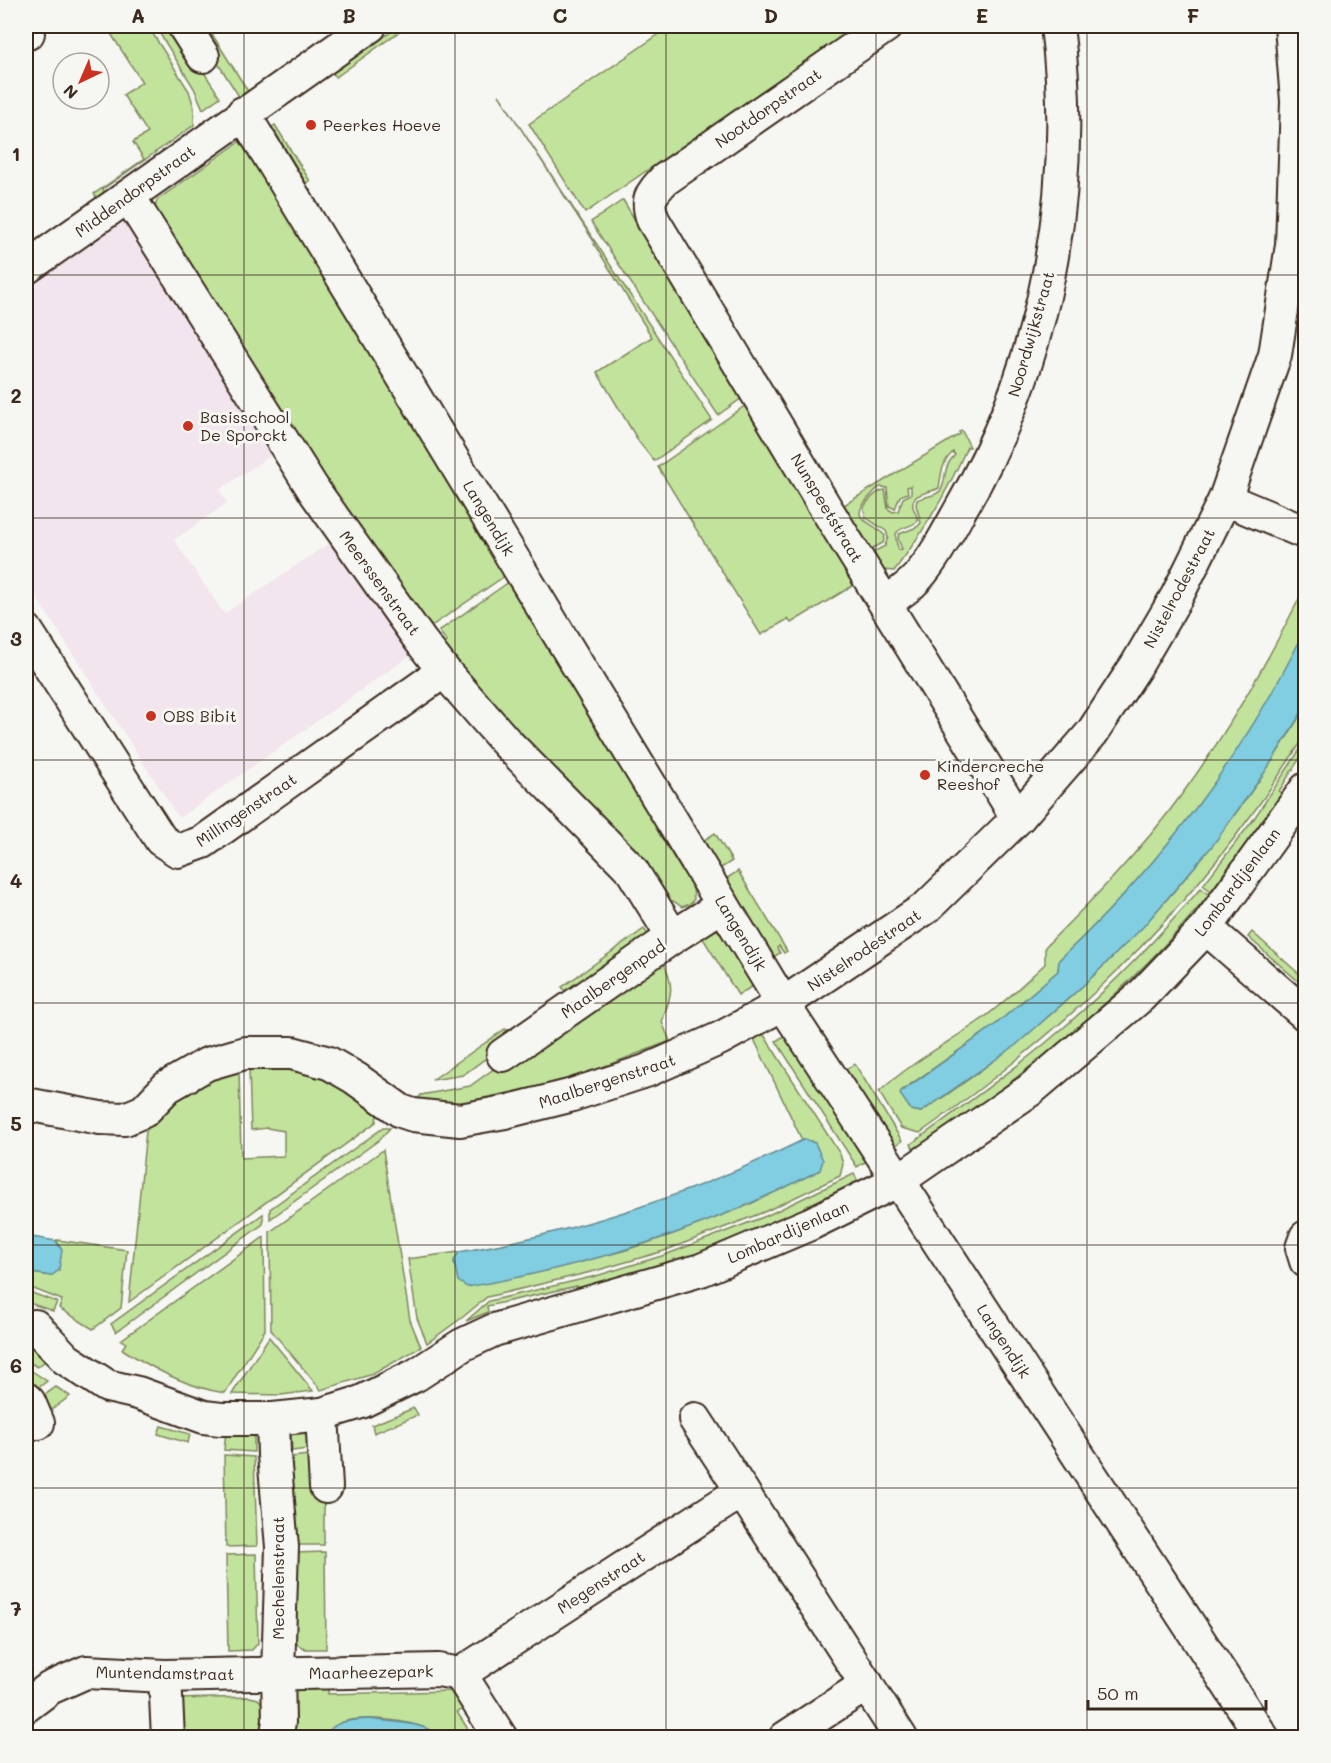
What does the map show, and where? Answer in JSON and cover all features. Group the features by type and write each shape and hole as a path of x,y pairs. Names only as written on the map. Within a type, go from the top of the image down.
{"street":[{"path":"184,26 203,56"},
{"name":"Middendorpstraat","path":"26,268 129,197 243,113 370,26"},
{"name":"Nootdorpstraat","path":"651,193 664,180 886,26"},
{"name":"Noordwijkstraat","path":"885,603 917,577 945,537 973,488 1009,414 1038,322 1055,246 1062,176 1063,69 1057,26"},
{"name":"Nistelrodestraat","path":"783,1004 927,907 1019,817 1092,733 1136,666 1177,596 1226,499 1275,355 1292,245 1297,101 1291,26"},
{"name":"Langendijk","path":"243,113 783,1004 1263,1737"},
{"name":"Nunspeetstraat","path":"651,193 649,206 653,220 885,603 1019,817"},
{"name":"Meerssenstraat","path":"129,197 315,492 444,671 506,742 631,869 673,936"},
{"path":"1226,499 1305,532"},
{"name":"Millingenstraat","path":"26,630 161,840 178,851 203,842 444,671"},
{"name":"Lombardijenlaan","path":"30,1324 102,1397 138,1393 204,1416 221,1419 273,1419 322,1414 361,1402 416,1375 462,1345 494,1330 701,1270 810,1224 899,1180 1030,1090 1141,996 1206,928 1305,789"},
{"name":"Maalbergenpad","path":"503,1055 673,936 723,905"},
{"path":"1206,928 1305,1015"},
{"name":"Maalbergenstraat","path":"26,1104 100,1118 124,1119 144,1111 167,1087 207,1064 245,1053 292,1053 329,1063 355,1078 401,1111 413,1115 460,1120 505,1112 569,1096 646,1071 721,1038 783,1004"},
{"path":"1305,1237 1302,1248 1305,1261"},
{"name":"Lombardijenlaan","path":"30,1324 84,1344 124,1375 138,1393"},
{"path":"322,1414 326,1487"},
{"name":"Mechelenstraat","path":"273,1419 282,1547 278,1674 279,1722 276,1737"},
{"path":"695,1419 901,1737"},
{"name":"Megenstraat","path":"460,1674 742,1491"},
{"name":"Maarheezepark","path":"278,1674 438,1670 460,1674"},
{"name":"Muntendamstraat","path":"26,1706 50,1688 86,1672 165,1676 278,1674"},
{"path":"460,1674 501,1737"},
{"path":"165,1676 168,1737"},
{"path":"785,1737 867,1684"}],"shaded area":[{"path":"125,220 271,455 219,490 227,503 174,540 224,614 331,542 411,655 179,818 26,581 26,289"}],"green space":[{"path":"106,26 148,26 189,91 194,107 194,125 103,189 105,194 98,199 94,194 144,159 133,142 148,133 123,95 142,82"},
{"path":"155,26 174,26 220,97 203,109 194,88"},
{"path":"194,26 207,26 251,96 240,98"},
{"path":"400,26 407,26 336,77 332,72"},
{"path":"671,26 857,26 585,213 529,124"},
{"path":"499,95 712,420 654,461 639,442 597,372 652,337 595,243"},
{"path":"275,125 310,181 306,183 272,127"},
{"path":"242,140 411,421 419,429 417,431 438,467 446,474 444,476 465,511 474,507 488,530 480,535 490,552 499,548 512,571 430,627 323,474 154,211 157,200"},
{"path":"623,200 742,398 718,415 591,222"},
{"path":"746,405 854,585 791,623 788,619 761,635 658,467"},
{"path":"962,431 970,447 967,447 943,496 905,557 894,571 883,570 873,552 885,546 888,537 886,531 865,517 864,507 873,496 885,490 888,509 893,512 898,511 903,498 911,494 911,486 907,487 908,493 900,496 895,509 889,506 887,488 884,487 877,489 864,503 860,515 885,536 883,543 871,549 844,505 960,434 959,432","holes":["953,452 955,455 948,465 940,491 917,500 916,505 921,523 899,534 898,539 902,549 899,550 896,542 897,532 918,521 913,507 915,498 939,488 944,464"]},
{"path":"516,577 510,585 520,602 529,598 534,606 526,611 549,650 552,649 573,671 565,676 575,693 583,688 584,701 581,704 603,739 611,734 619,748 612,753 643,806 651,802 668,830 660,835 682,871 684,870 700,883 693,888 694,899 690,904 682,907 673,901 670,903 444,645 447,642 439,631"},
{"path":"1305,587 1306,622 1296,653 1239,747 1193,812 1116,903 1059,960 1058,971 995,1025 901,1091 911,1110 921,1112 1035,1028 1137,932 1184,880 1227,825 1268,767 1305,707 1306,728 1303,739 1252,814 1216,862 1140,948 1058,1026 920,1133 901,1128 879,1092 915,1064 978,1022 1045,964 1045,947 1134,854 1167,815 1200,769 1248,693"},
{"path":"1305,742 1305,750 1279,791 1284,794 1211,891 1203,885 1253,820"},
{"path":"715,833 732,861 715,872 698,844"},
{"path":"738,871 787,951 784,953 779,946 777,948 780,953 768,960 721,882"},
{"path":"1201,888 1209,895 1143,968 1108,1001 995,1094 914,1150 911,1144 1026,1059 1105,990 1164,930"},
{"path":"711,928 720,931 760,982 738,995 699,932"},
{"path":"644,929 652,940 571,999 562,987"},
{"path":"1252,932 1305,979 1305,987 1248,937"},
{"path":"662,959 671,990 662,1022 670,1041 603,1067 604,1073 533,1094 531,1088 464,1102 464,1108 417,1100 421,1095 470,1086 506,1060"},
{"path":"505,1029 516,1036 463,1075 432,1080"},
{"path":"762,1032 840,1154 843,1164 840,1176 764,1212 664,1251 595,1271 487,1297 427,1343 417,1318 408,1259 459,1252 454,1261 458,1278 519,1277 623,1251 673,1234 746,1206 820,1170 821,1158 815,1143 802,1140 753,1037"},
{"path":"787,1034 868,1160 857,1167 776,1041"},
{"path":"855,1064 902,1141 890,1149 840,1072"},
{"path":"249,1067 288,1069 332,1082 377,1114 376,1122 129,1302 146,1131 171,1103 199,1083 239,1069 241,1158 284,1156 284,1131 267,1128 251,1130"},
{"path":"383,1128 390,1128 379,1140 270,1219 270,1209"},
{"path":"383,1150 410,1320 421,1347 373,1374 321,1390 271,1330 270,1232"},
{"path":"854,1174 859,1183 823,1202 700,1254 579,1292 577,1286 487,1306 488,1312 466,1321 489,1301 596,1276 665,1255 766,1216"},
{"path":"263,1214 263,1224 116,1332 111,1324"},
{"path":"264,1237 265,1330 225,1393 171,1376 122,1349 126,1343 121,1340"},
{"path":"57,1240 127,1250 121,1308 93,1329 59,1308 62,1300 26,1286 26,1272 51,1276 55,1271 60,1259"},
{"path":"26,1291 57,1302 53,1311 26,1302"},
{"path":"269,1337 313,1391 281,1395 232,1394"},
{"path":"26,1341 51,1357 37,1367 26,1360"},
{"path":"26,1367 47,1381 32,1393 26,1391"},
{"path":"56,1387 70,1396 42,1417 42,1397"},
{"path":"414,1408 418,1415 374,1433 372,1425"},
{"path":"161,1426 190,1434 188,1443 158,1434"},
{"path":"316,1430 316,1448 292,1451 291,1433"},
{"path":"226,1431 254,1434 254,1452 224,1450"},
{"path":"316,1454 324,1491 324,1545 294,1545 292,1457"},
{"path":"224,1455 254,1457 257,1546 226,1547"},
{"path":"325,1552 326,1649 306,1649 298,1645 296,1639 294,1553"},
{"path":"256,1554 258,1643 252,1650 228,1651 226,1555"},
{"path":"328,1688 328,1694 451,1691 463,1709 457,1712 473,1737 440,1737 432,1731 409,1723 368,1719 343,1722 324,1737 288,1738 292,1693 298,1689"},
{"path":"250,1697 258,1699 263,1704 260,1737 178,1737 177,1699"}],"water":[{"path":"1305,630 1305,707 1267,769 1213,845 1143,927 1086,983 1016,1045 921,1112 911,1110 900,1094 901,1092 995,1025 1058,971 1059,960 1096,924 1165,847 1227,764 1255,721"},
{"path":"805,1139 815,1143 823,1160 820,1170 735,1210 648,1242 558,1268 467,1287 458,1281 454,1261 459,1252 549,1234 636,1208 722,1177"},
{"path":"26,1236 56,1241 62,1250 59,1270 51,1276 26,1272"},
{"path":"369,1719 416,1725 440,1737 324,1737 338,1724"}],"place":[{"name":"Peerkes Hoeve","path":"311,125"},
{"name":"Basisschool De Sporckt","path":"188,426"},
{"name":"OBS Bibit","path":"151,716"},
{"name":"Kindercreche Reeshof","path":"925,775"}]}
